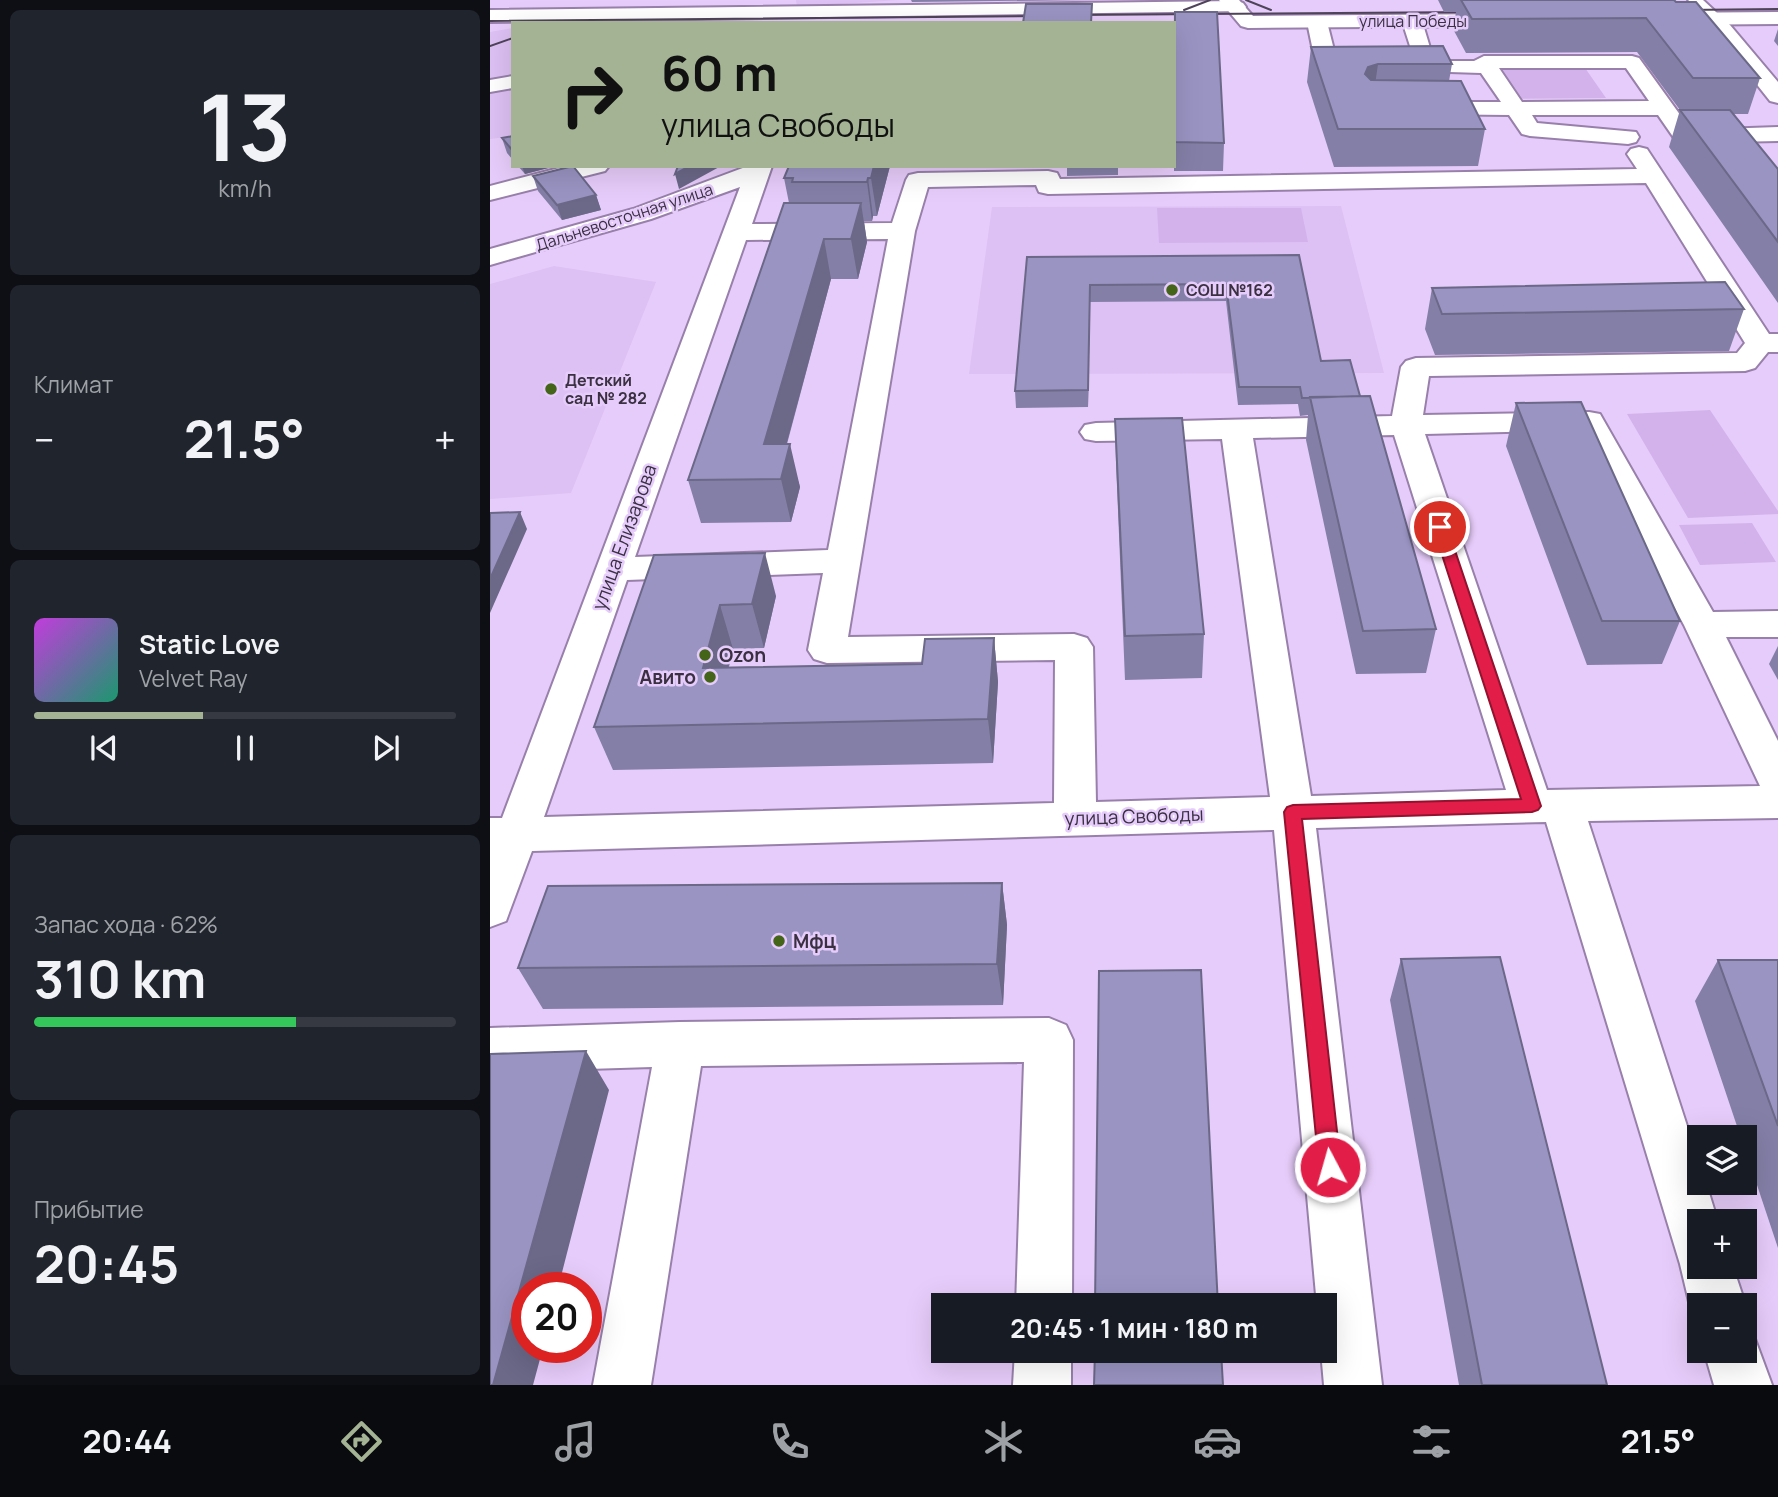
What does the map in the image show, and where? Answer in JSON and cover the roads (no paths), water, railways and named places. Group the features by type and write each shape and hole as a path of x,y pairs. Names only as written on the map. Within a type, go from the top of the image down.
{"street":[{"path":"768,0 786,14"},
{"path":"1778,3 1696,4 1643,12 1711,18 1778,18"},
{"path":"1696,4 1768,71 1778,96"},
{"name":"улица Победы","path":"490,16 786,14 826,18 1238,10 1521,13 1412,21 1317,22 1238,10 1176,23"},
{"path":"1412,21 1425,67 1488,67"},
{"path":"1317,22 1328,70"},
{"path":"1684,136 1632,62 1484,62 1530,129 1628,137 1684,136 1778,134"},
{"path":"490,86 511,82"},
{"path":"1400,109 1665,108"},
{"path":"1628,137 1769,343 1745,362 1416,366 1406,425 1547,805 1687,1210"},
{"path":"490,193 589,168"},
{"name":"улица Елизарова","path":"490,908 503,834 612,569 759,170"},
{"name":"Дальневосточная улица","path":"490,257 642,214 759,170"},
{"path":"1076,818 1074,647 827,650 902,231 918,180 1048,178 1048,187 1144,176 1653,176"},
{"path":"736,232 902,231"},
{"path":"1096,432 1589,421 1702,625 1778,782"},
{"path":"1236,429 1293,812 1353,1385"},
{"path":"612,569 843,561"},
{"path":"1702,625 1778,624"},
{"name":"улица Свободы","path":"503,834 1547,805 1778,802"},
{"path":"490,1050 680,1044 1049,1040 1044,1293"},
{"path":"622,1385 680,1044"},
{"path":"1042,1385 1043,1363"},
{"path":"1736,1363 1743,1385"}],"tram line":[{"path":"1184,10 1210,0"},
{"path":"1246,0 1271,10"},
{"path":"1684,10 1778,9"},
{"path":"1075,15 1474,12"},
{"path":"490,21 1043,16"},
{"path":"490,46 511,39"}],"place":[{"name":"СОШ №162","path":"1172,290"},
{"name":"Детский сад № 282","path":"551,389"},
{"name":"Ozon","path":"705,655"},
{"name":"Авито","path":"710,677"},
{"name":"Мфц","path":"779,941"}]}
